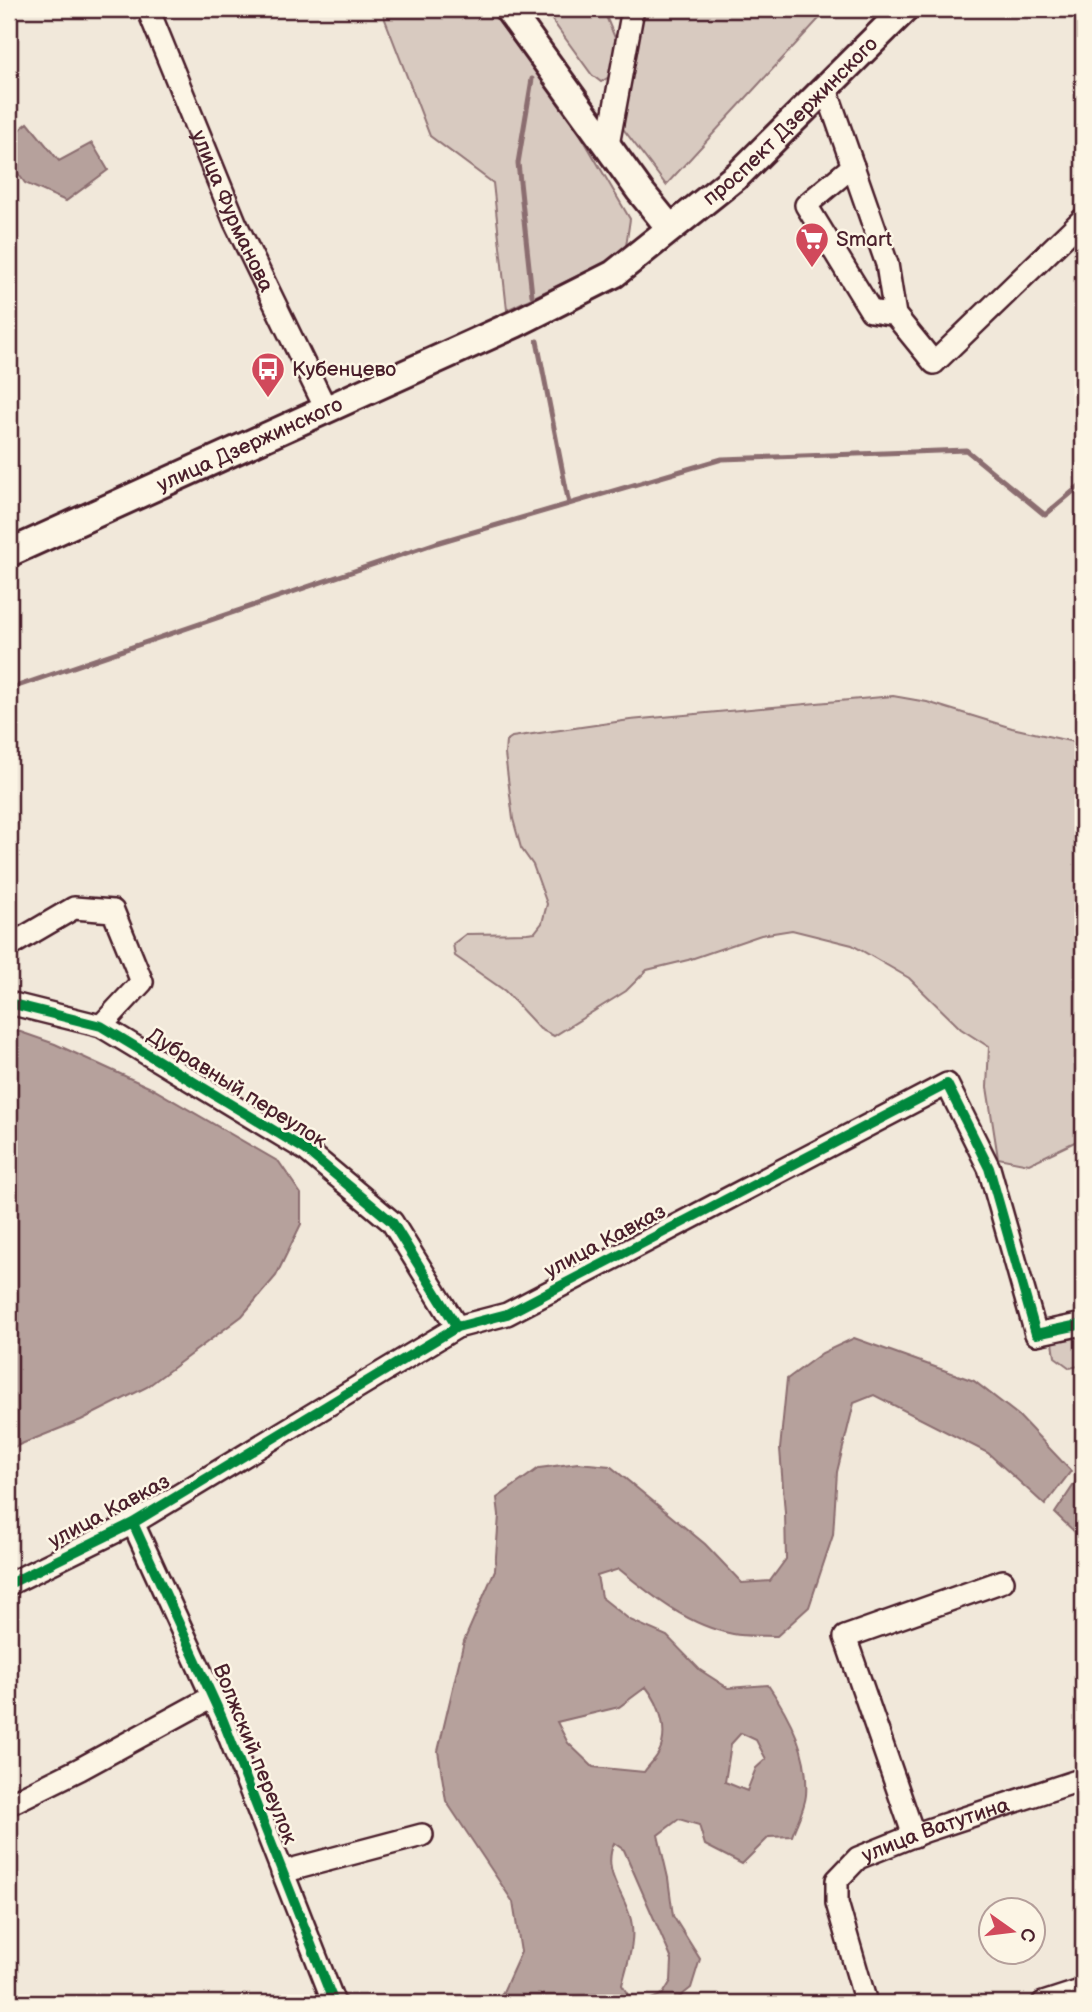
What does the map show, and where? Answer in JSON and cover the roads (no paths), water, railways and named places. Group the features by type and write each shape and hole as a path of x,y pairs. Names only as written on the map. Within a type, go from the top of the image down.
{"main road":[{"path":"508,9 670,228"},
{"name":"проспект Дзержинского","path":"670,228 739,174 905,9"},
{"name":"улица Дзержинского","path":"9,552 515,324 602,281 641,255 670,228"}],"street":[{"name":"улица Фурманова","path":"148,9 235,222 326,408"},
{"path":"608,145 633,9"},
{"path":"826,89 887,264 895,315 934,363 1083,219"},
{"path":"853,166 806,205 871,310 895,315"},
{"path":"9,946 75,908 113,911 142,982 102,1026"},
{"name":"Дубравный переулок","path":"9,1003 102,1026 306,1150 392,1222 457,1327"},
{"name":"улица Кавказ","path":"9,1584 133,1523 457,1327 507,1314 947,1084 989,1168 1036,1334 1083,1324"},
{"name":"Волжский переулок","path":"133,1523 212,1697 334,2003"},
{"path":"914,1836 845,1637 1003,1581"},
{"name":"Волжский переулок","path":"9,1804 80,1769 212,1697"},
{"name":"улица Ватутина","path":"866,2003 837,1903 837,1880 858,1858 925,1830 1083,1779"},
{"path":"282,1872 422,1835"},
{"path":"1043,2003 1083,1990"}],"waterway":[{"path":"540,9 540,16"},
{"path":"532,79 518,163 532,295"},
{"path":"537,341 569,504"},
{"path":"9,689 436,543 722,459 966,450 1045,515 1083,483"}],"place":[{"name":"Smart","path":"812,269"},
{"name":"Кубенцево","path":"268,399"}]}
